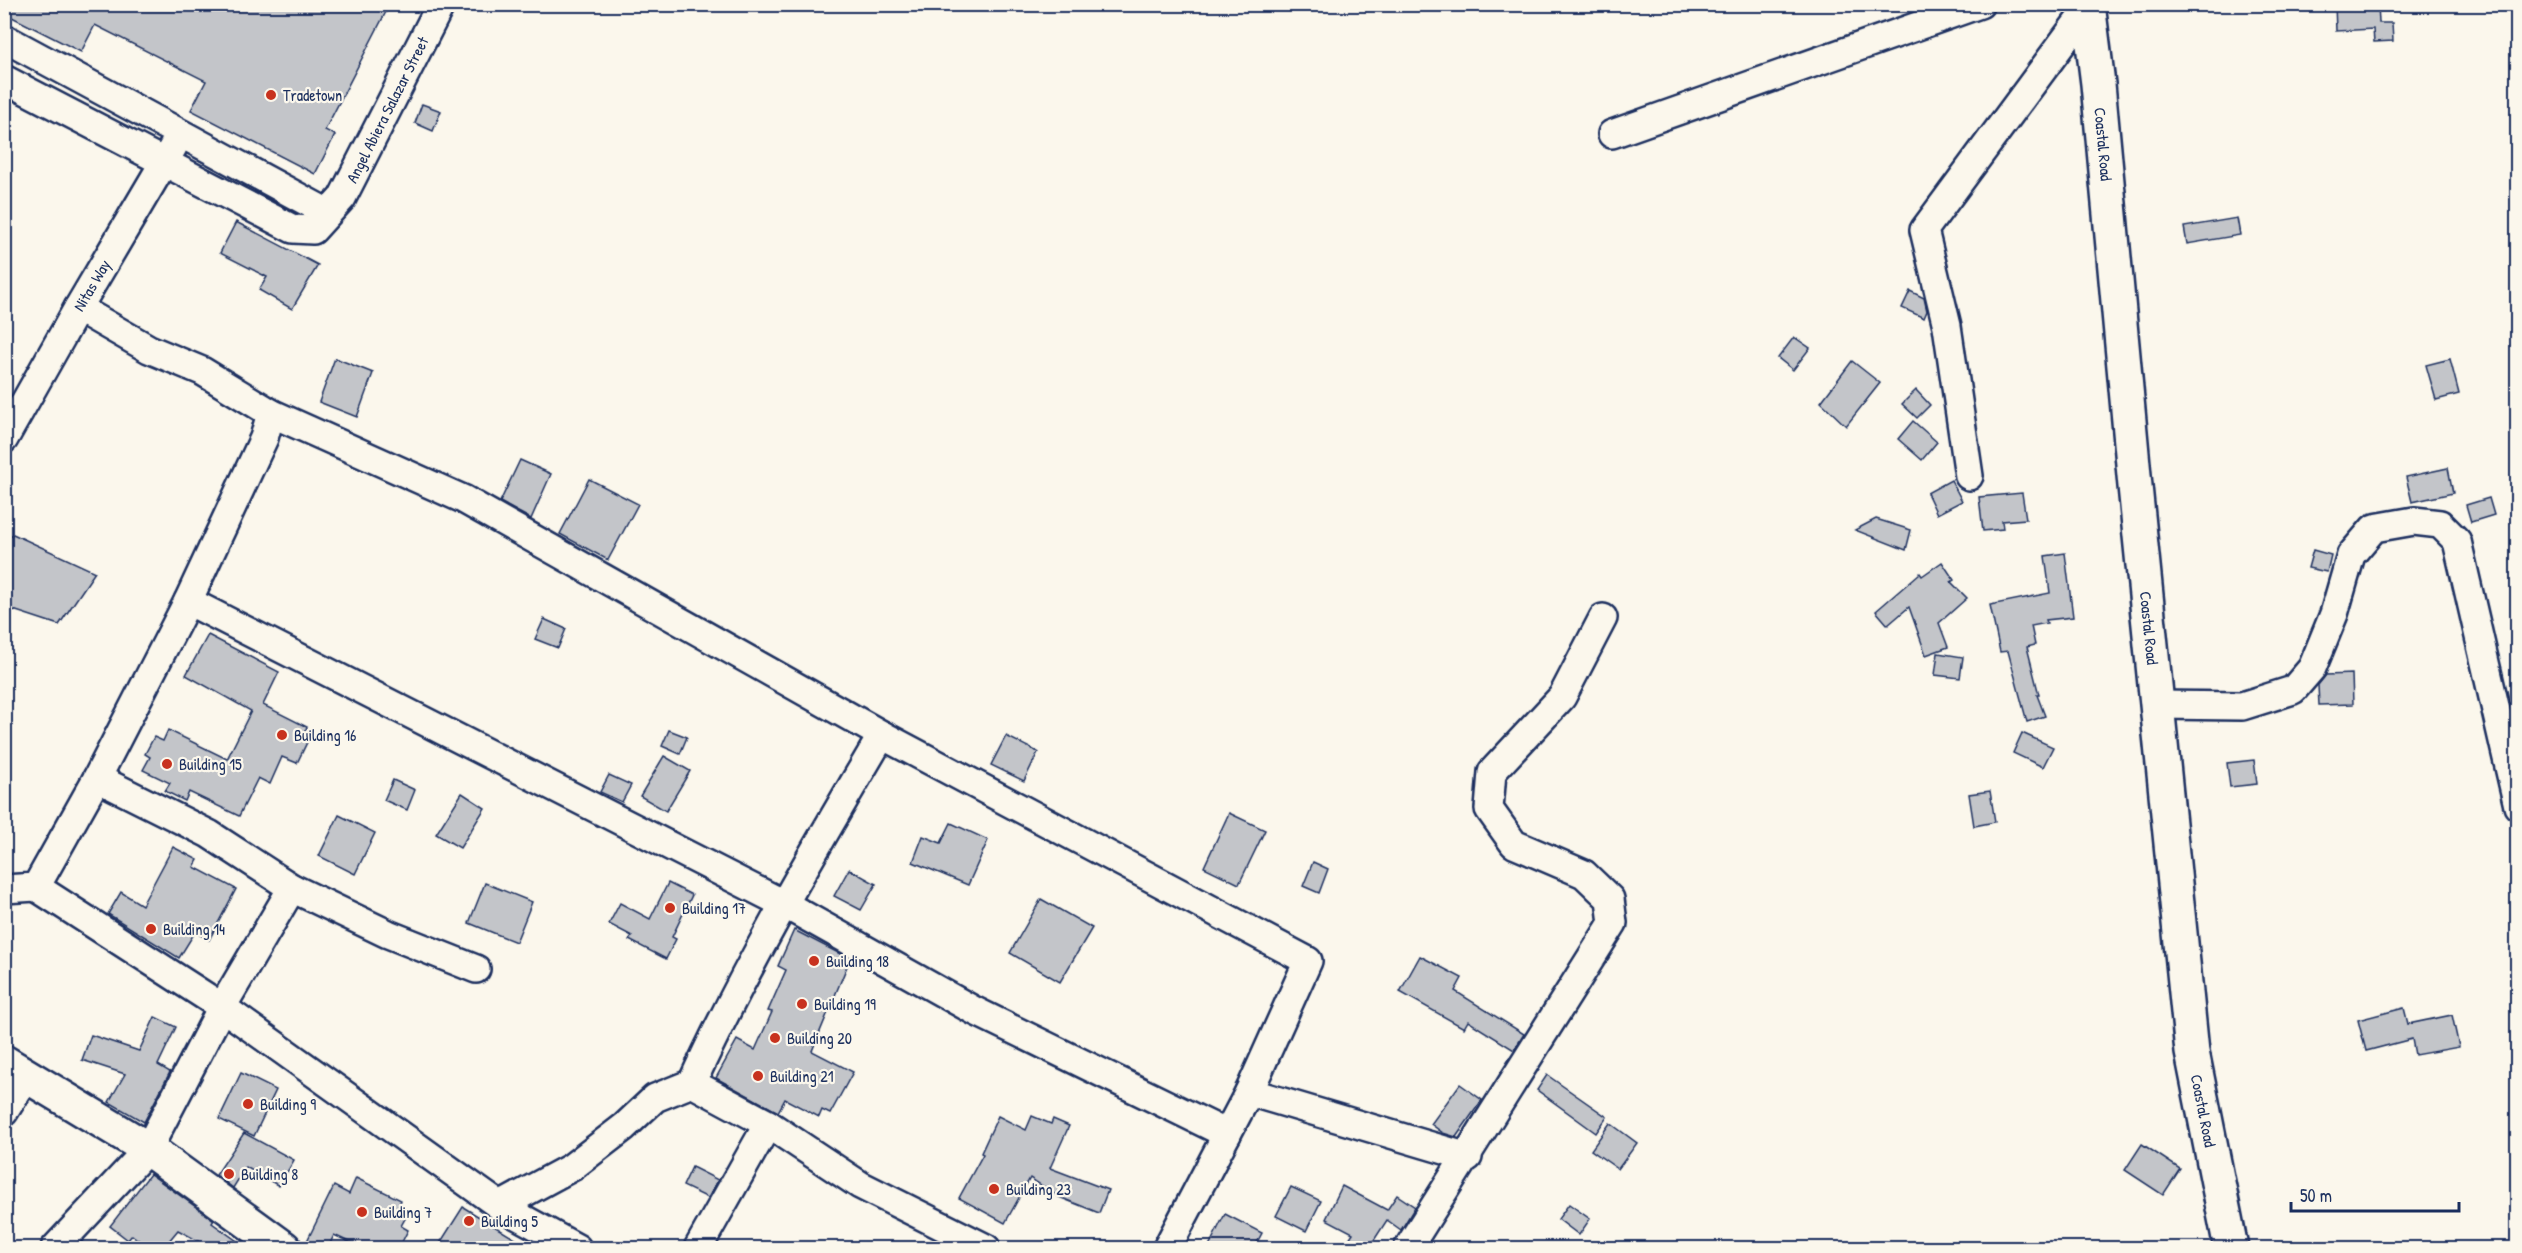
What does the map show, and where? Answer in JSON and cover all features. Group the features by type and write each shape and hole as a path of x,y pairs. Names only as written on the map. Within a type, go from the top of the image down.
{"street":[{"name":"Angel Abiera Salazar Street","path":"165,161 292,229 313,230 342,198 441,4"},
{"path":"1612,134 1918,14 1980,4"},
{"path":"1969,476 1947,326 1924,230 2088,6"},
{"name":"Coastal Road","path":"2088,6 2106,158 2192,1052 2230,1248"},
{"path":"4,38 328,213"},
{"path":"4,79 165,161"},
{"name":"Nitas Way","path":"4,439 181,133"},
{"path":"78,308 149,349 202,371 271,413 463,500 882,735 1308,961 1249,1092 1167,1248"},
{"path":"36,887 97,778 188,602 264,438 271,413"},
{"path":"2157,705 2242,706 2293,690 2312,668 2334,614 2351,555 2374,528 2414,521 2440,524 2457,541 2517,806"},
{"path":"188,602 784,904 975,1011 1227,1134"},
{"path":"1408,1248 1613,923 1610,899 1584,874 1514,844 1489,809 1492,772 1562,697 1603,618"},
{"path":"500,1206 572,1167 624,1127 656,1098 692,1083 722,1017 784,904 882,735"},
{"path":"97,778 209,834 292,888 388,934 476,969"},
{"path":"4,889 36,887 222,1007 500,1206 577,1248"},
{"path":"55,1248 148,1149 222,1007 292,888"},
{"path":"4,1112 15,1070 148,1149 284,1248"},
{"path":"692,1083 768,1124 860,1185 986,1248"},
{"path":"1249,1092 1468,1156"},
{"path":"698,1248 768,1124"}],"building":[{"name":"Tradetown","path":"4,4 390,4 325,130 335,135 315,174 191,110 206,81 95,25 81,52 4,13"},
{"path":"2335,4 2378,4 2379,23 2392,23 2393,41 2374,42 2373,29 2336,31"},
{"path":"422,104 441,111 433,131 415,123"},
{"path":"2237,218 2240,235 2187,244 2184,227"},
{"path":"236,222 318,265 292,309 259,290 267,277 220,253"},
{"path":"1910,291 1924,298 1927,311 1924,318 1902,308"},
{"path":"1794,337 1810,348 1793,370 1778,358"},
{"path":"335,358 373,373 357,417 319,402"},
{"path":"2450,359 2459,394 2436,400 2426,365"},
{"path":"1852,361 1880,383 1846,426 1821,402"},
{"path":"1916,390 1930,405 1917,418 1902,404"},
{"path":"1913,421 1937,442 1922,460 1898,439"},
{"path":"520,460 551,474 531,519 500,502"},
{"path":"2448,468 2453,493 2412,502 2406,477"},
{"path":"589,479 638,504 608,560 560,534"},
{"path":"1951,480 1962,501 1937,514 1927,493"},
{"path":"2022,493 2026,519 2002,521 2003,529 1983,531 1979,497"},
{"path":"2489,498 2494,515 2471,522 2466,505"},
{"path":"1876,519 1911,530 1906,550 1855,530"},
{"path":"13,534 95,572 59,625 4,607 4,540"},
{"path":"2313,550 2331,555 2327,572 2308,568"},
{"path":"2065,553 2073,617 2046,620 2047,623 2031,626 2035,645 2027,647 2039,695 2037,695 2045,716 2027,722 2008,651 2000,652 1990,605 2050,593 2045,556"},
{"path":"1942,562 1954,580 1951,582 1967,598 1939,623 1948,647 1926,655 1909,607 1888,625 1876,611 1920,573 1922,576"},
{"path":"544,619 566,629 558,648 535,639"},
{"path":"208,635 279,672 263,705 307,727 304,733 310,736 297,763 282,757 270,784 258,778 239,816 189,792 185,801 165,791 170,783 143,770 150,757 145,754 154,737 163,741 168,730 227,759 251,711 186,675"},
{"path":"1938,653 1963,657 1960,678 1935,675"},
{"path":"2352,674 2353,704 2319,705 2318,685 2326,675"},
{"path":"669,730 687,737 680,754 662,746"},
{"path":"2022,733 2053,747 2043,767 2013,753"},
{"path":"1006,736 1038,752 1024,781 991,765"},
{"path":"664,756 690,771 666,811 640,796"},
{"path":"2254,760 2257,784 2230,787 2227,763"},
{"path":"609,775 631,785 622,802 600,792"},
{"path":"393,780 415,790 407,810 384,800"},
{"path":"1990,791 1995,822 1974,826 1969,794"},
{"path":"462,793 485,808 460,848 436,834"},
{"path":"1229,813 1265,830 1239,884 1204,867"},
{"path":"339,815 375,833 355,874 319,856"},
{"path":"951,823 988,840 968,885 913,862 923,836 941,843"},
{"path":"173,847 198,860 194,867 236,889 209,940 195,932 179,958 108,914 121,892 142,905"},
{"path":"1313,862 1328,869 1319,893 1303,886"},
{"path":"849,869 876,884 861,910 834,896"},
{"path":"485,883 532,902 516,942 469,923"},
{"path":"668,883 692,895 672,937 676,939 666,959 629,940 632,936 609,924 620,903 650,919"},
{"path":"1041,899 1092,928 1060,982 1010,953"},
{"path":"794,930 850,959 812,1051 853,1072 830,1114 822,1110 819,1117 785,1099 778,1112 716,1078 737,1040 755,1050 772,1012 768,1011 786,970 778,966"},
{"path":"1420,956 1462,978 1455,991 1524,1034 1514,1050 1468,1021 1464,1028 1400,992"},
{"path":"2404,1008 2408,1024 2452,1015 2459,1047 2415,1055 2412,1039 2366,1051 2358,1020"},
{"path":"155,1017 176,1027 158,1065 170,1072 144,1122 109,1102 125,1074 82,1060 91,1035 139,1051"},
{"name":"Building 9","path":"241,1073 276,1090 254,1136 219,1119"},
{"path":"1547,1075 1607,1117 1596,1133 1537,1090"},
{"path":"1460,1084 1482,1100 1456,1137 1443,1133 1431,1124"},
{"path":"998,1116 1026,1130 1032,1116 1051,1124 1053,1119 1069,1126 1050,1168 1108,1190 1099,1213 1059,1197 1030,1178 1005,1223 959,1198 983,1154 981,1153"},
{"path":"1610,1123 1637,1143 1618,1169 1591,1150"},
{"path":"244,1133 294,1160 279,1186 246,1167 233,1188 216,1175"},
{"path":"2142,1144 2180,1169 2163,1195 2125,1170"},
{"path":"692,1167 718,1180 708,1198 683,1186"},
{"path":"150,1174 214,1220 212,1223 247,1248 211,1248 178,1230 163,1248 149,1248 132,1235 128,1240 110,1226"},
{"name":"Building 7","path":"356,1178 401,1200 397,1210 407,1215 401,1226 408,1230 399,1248 362,1248 334,1235 328,1248 307,1241 334,1186 349,1194"},
{"path":"1342,1186 1387,1210 1397,1195 1415,1207 1401,1230 1387,1220 1369,1248 1343,1248 1353,1233 1326,1219"},
{"path":"1291,1187 1321,1201 1306,1231 1276,1216"},
{"path":"1569,1204 1590,1219 1579,1235 1558,1219"},
{"name":"Building 5","path":"463,1207 530,1248 437,1248"},
{"path":"1225,1214 1262,1233 1254,1248 1208,1248"}],"place":[{"name":"Tradetown","path":"271,95"},
{"name":"Building 16","path":"282,735"},
{"name":"Building 15","path":"167,764"},
{"name":"Building 17","path":"670,908"},
{"name":"Building 14","path":"151,929"},
{"name":"Building 18","path":"814,961"},
{"name":"Building 19","path":"802,1004"},
{"name":"Building 20","path":"775,1038"},
{"name":"Building 21","path":"758,1076"},
{"name":"Building 9","path":"248,1104"},
{"name":"Building 8","path":"229,1174"},
{"name":"Building 23","path":"994,1189"},
{"name":"Building 7","path":"362,1212"},
{"name":"Building 5","path":"469,1221"}]}
